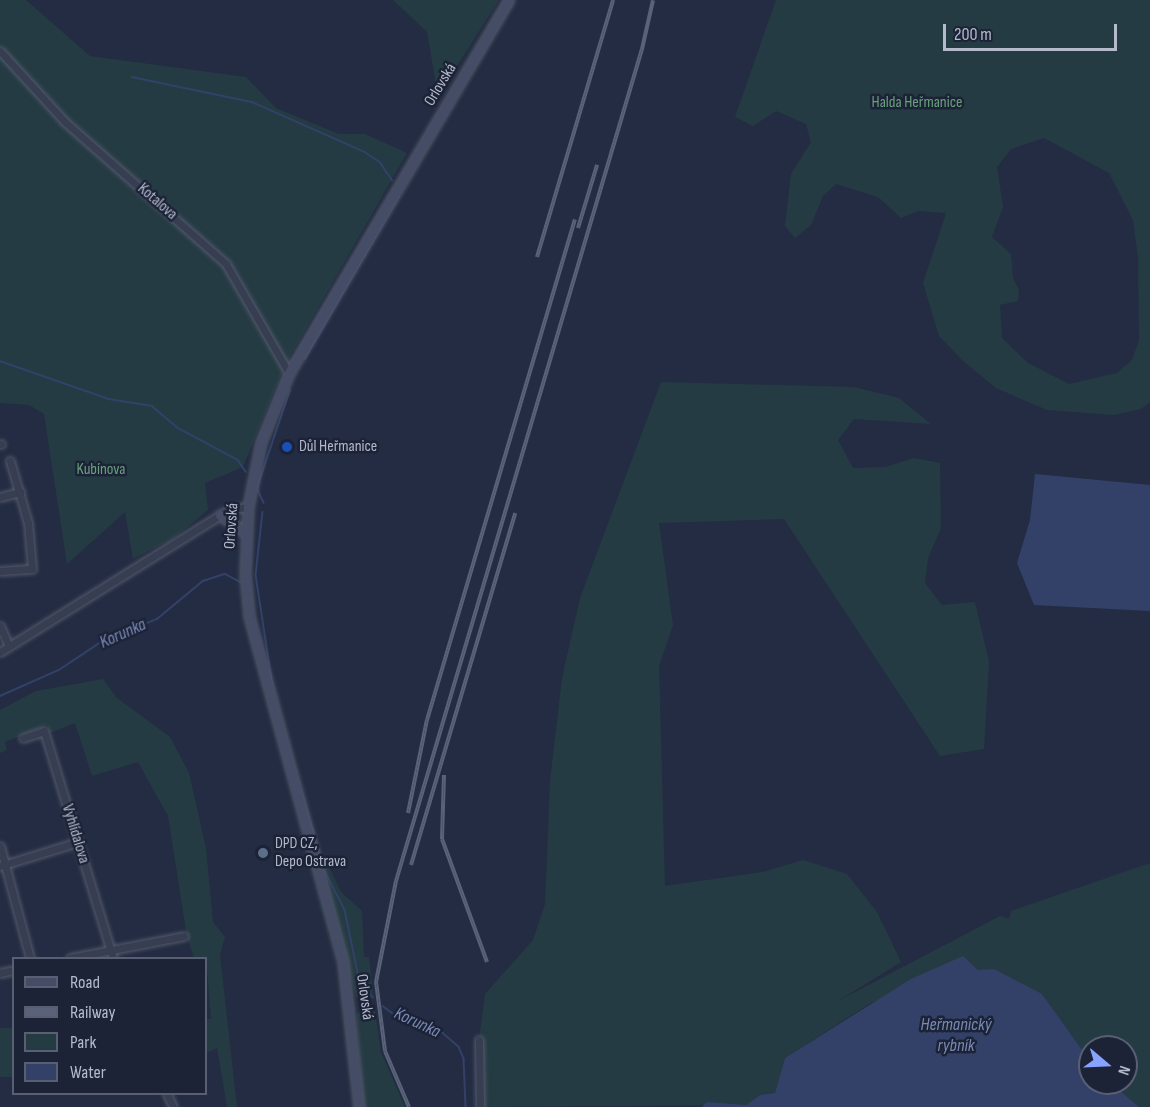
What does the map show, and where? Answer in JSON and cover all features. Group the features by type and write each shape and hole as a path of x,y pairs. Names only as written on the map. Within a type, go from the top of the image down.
{"main road":[{"name":"Orlovská","path":"359,1107 343,962 254,634 246,590 248,507 261,442 289,373 509,0"},
{"path":"220,515 246,533"}],"street":[{"name":"Kotalova","path":"0,51 65,122 226,264 289,373"},
{"path":"0,571 32,569 20,492 10,461"},
{"path":"0,497 20,492"},
{"path":"0,652 220,515 235,507 248,507"},
{"path":"0,626 9,646"},
{"name":"Vyhlídalova","path":"23,738 44,731 113,957"},
{"path":"2,865 78,842"},
{"path":"0,846 2,865 30,957"},
{"path":"75,957 184,936"},
{"path":"479,1040 480,1107"}],"green space":[{"name":"Kubínova","path":"0,0 26,0 90,56 246,77 276,108 339,134 365,134 407,153 285,365 243,467 205,483 208,510 174,538 133,559 125,512 67,564 44,414 29,405 0,403"},
{"path":"393,0 499,0 438,96 427,32"},
{"name":"Halda Heřmanice","path":"776,0 1150,0 1150,402 1141,409 1114,415 1047,410 996,388 963,361 939,336 923,283 946,213 918,211 901,218 878,197 836,184 823,196 811,225 795,238 785,226 791,174 811,142 806,124 776,111 753,126 735,117","holes":["1044,138 1109,173 1133,220 1138,258 1139,340 1132,360 1117,373 1069,384 1028,363 1002,338 1000,305 1018,301 1019,290 1013,278 1011,254 992,237 1003,207 997,167 1011,149"]},
{"path":"661,382 854,387 899,398 931,424 854,419 838,440 853,468 885,467 914,458 940,463 941,528 928,558 925,583 942,605 975,602 989,662 984,749 940,756 784,519 659,523 673,625 659,666 665,886 763,872 803,860 847,874 877,912 901,962 838,1001 1000,916 1009,919 1011,911 1150,863 1150,1107 1139,1107 1125,1095 1138,1095 1138,1035 1078,1035 1078,1044 1042,994 978,970 966,959 869,1004 785,1058 775,1093 760,1095 746,1105 480,1107 479,1040 485,994 533,940 545,904 550,781 562,678 580,598"},
{"path":"103,679 117,698 170,737 189,773 206,848 213,922 225,937 220,955 237,1107 227,1107 217,1048 207,1053 207,1019 211,1019 207,957 194,957 187,937 168,816 138,762 92,776 75,723 50,733 47,725 5,742 7,750 0,753 0,710 36,691"},
{"path":"318,861 326,861 341,892 362,911 364,957 369,957 373,995 356,997"},
{"path":"374,1006 381,1052 405,1107 364,1107 356,1014"},
{"path":"0,1028 12,1028 12,1077 0,1077"}],"water":[{"path":"1035,474 1150,485 1150,611 1034,605 1017,563 1030,520"},
{"name":"Heřmanický rybník","path":"963,956 978,970 994,969 1042,994 1078,1044 1078,1095 1125,1095 1139,1107 702,1107 707,1102 746,1105 760,1095 775,1093 785,1058 911,979"}],"waterway":[{"path":"132,77 252,102 365,152 380,162 392,180"},
{"path":"305,359 399,196"},
{"path":"0,361 109,399 152,406 178,428 238,460 246,472"},
{"path":"257,488 290,390"},
{"path":"258,490 264,503"},
{"name":"Korunka","path":"263,512 256,575 273,686"},
{"name":"Korunka","path":"0,696 59,670 101,642 157,619 203,581 225,574 241,582"},
{"name":"Korunka","path":"294,765 326,873 345,910 361,987 373,997"},
{"name":"Korunka","path":"383,1006 400,1019 443,1033 459,1047 464,1059 466,1107"}],"railway":[{"path":"537,257 613,0"},
{"path":"409,1107 385,1051 376,982 396,881 642,49 653,0"},
{"path":"578,228 597,165"},
{"path":"408,813 427,720 575,219"},
{"path":"411,865 515,513"},
{"path":"444,775 442,839 487,962"}],"place":[{"name":"Důl Heřmanice","path":"287,447"},
{"name":"DPD CZ, Depo Ostrava","path":"263,853"}]}
